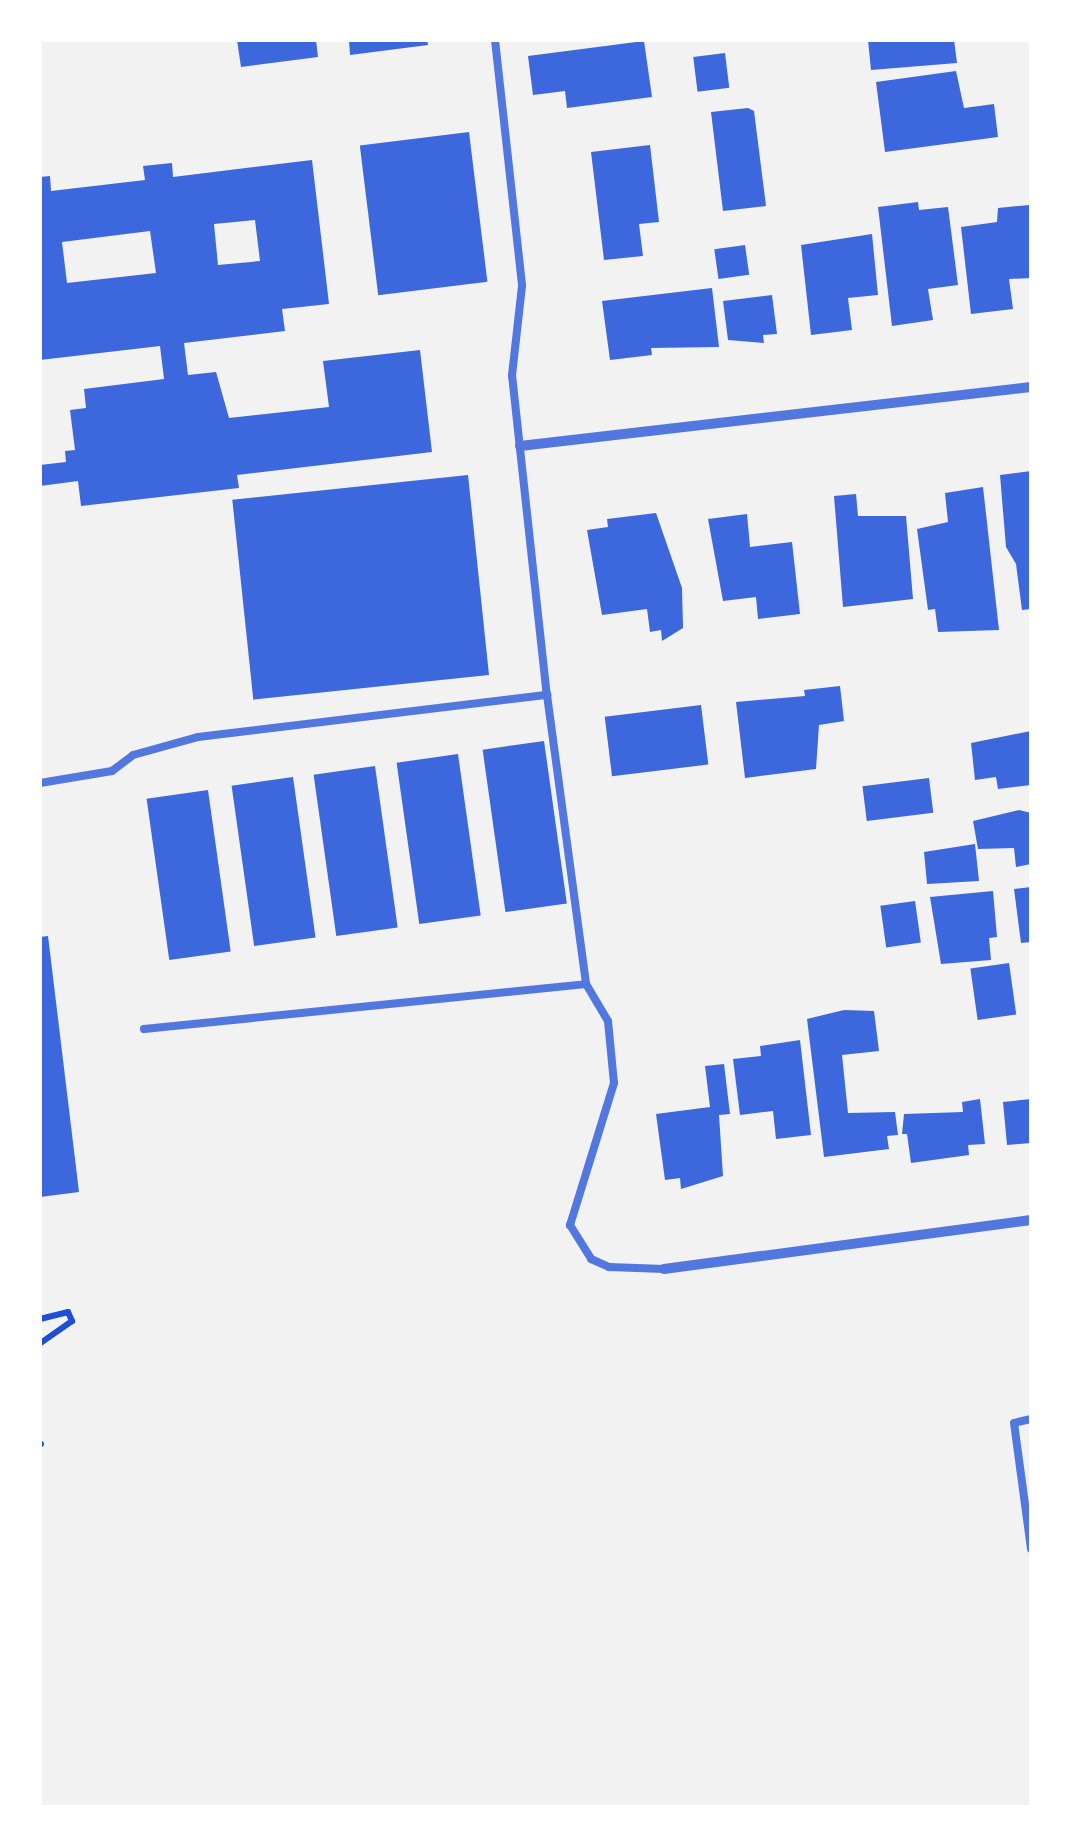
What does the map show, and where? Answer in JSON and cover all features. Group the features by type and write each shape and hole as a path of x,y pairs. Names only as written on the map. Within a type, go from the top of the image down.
{"street":[{"path":"520,446 1031,386"},
{"path":"664,1269 1031,1220"}],"lane":[{"path":"496,40 522,286 512,376 547,695 586,984 608,1021 614,1084 570,1225 590,1259 608,1267 664,1269"},
{"path":"40,783 112,771 133,755 198,737 547,695"},
{"path":"144,1029 586,984"},
{"path":"1031,1420 1014,1423 1031,1550"}],"path":[{"path":"40,1319 68,1312 72,1321 40,1342"}],"building":[{"path":"237,40 316,40 318,57 241,67"},
{"path":"349,40 427,40 428,45 350,55"},
{"path":"868,40 954,40 957,63 871,70"},
{"path":"644,41 652,97 567,108 565,91 533,95 528,56"},
{"path":"725,53 729,88 698,92 693,57"},
{"path":"956,71 964,108 994,104 998,137 885,152 876,82"},
{"path":"748,108 754,111 766,206 723,211 711,112"},
{"path":"469,132 487,282 378,295 360,145"},
{"path":"650,145 659,222 639,224 643,256 604,260 591,152"},
{"path":"312,160 329,304 282,309 285,331 184,343 188,375 216,372 229,418 329,407 323,361 420,350 432,452 237,475 239,488 81,506 78,481 40,486 40,465 66,462 65,451 75,450 70,410 86,408 84,389 164,379 160,346 40,360 40,177 50,176 51,191 145,180 143,166 172,163 173,177","holes":["255,220 260,261 218,265 214,224","150,231 156,273 67,283 62,242"]},
{"path":"918,202 919,210 948,207 958,285 928,289 933,320 892,326 878,207"},
{"path":"1029,205 1031,278 1009,279 1013,309 971,314 961,227 997,222 998,208"},
{"path":"872,234 878,295 848,298 852,330 811,335 801,245"},
{"path":"745,245 749,275 718,279 714,249"},
{"path":"712,288 719,347 651,348 652,355 610,360 602,301"},
{"path":"772,295 777,334 763,335 764,343 728,340 723,301"},
{"path":"1031,471 1031,609 1022,610 1016,564 1006,547 1000,475"},
{"path":"468,475 489,675 253,700 232,500"},
{"path":"983,487 999,630 938,632 935,609 928,610 917,529 948,522 945,493"},
{"path":"856,494 858,516 906,516 913,599 843,607 834,496"},
{"path":"656,513 682,588 683,628 662,641 661,630 650,632 647,609 602,615 587,530 608,527 607,519"},
{"path":"747,514 750,547 792,542 800,614 758,619 756,597 723,601 708,519"},
{"path":"840,686 844,721 819,725 816,769 745,778 736,702 805,696 804,690"},
{"path":"701,705 708,765 612,776 605,717"},
{"path":"1031,731 1031,785 998,789 996,777 975,780 971,743"},
{"path":"544,741 567,903 505,912 483,750"},
{"path":"458,754 481,915 419,924 397,763"},
{"path":"375,766 398,927 336,936 314,775"},
{"path":"293,777 316,937 254,946 232,786"},
{"path":"929,778 933,813 867,821 862,786"},
{"path":"208,790 231,951 169,960 147,799"},
{"path":"1019,810 1031,813 1031,864 1016,867 1014,848 978,849 973,821"},
{"path":"975,844 979,881 927,884 924,852"},
{"path":"1031,887 1031,942 1021,943 1014,889"},
{"path":"993,891 997,937 989,938 991,960 941,964 930,897"},
{"path":"915,901 921,943 886,947 880,906"},
{"path":"48,936 79,1192 40,1197 40,937"},
{"path":"1009,963 1016,1014 978,1020 970,968"},
{"path":"844,1010 874,1011 879,1051 842,1055 848,1113 895,1112 898,1135 887,1136 889,1149 824,1157 807,1019"},
{"path":"800,1040 811,1135 776,1139 773,1111 740,1115 733,1059 761,1056 760,1046"},
{"path":"724,1064 730,1114 719,1115 723,1176 681,1189 680,1178 665,1180 656,1114 710,1107 705,1066"},
{"path":"980,1099 985,1144 968,1145 969,1155 911,1163 907,1134 902,1134 904,1114 963,1112 962,1102"},
{"path":"1031,1099 1031,1143 1007,1145 1003,1102"}]}
